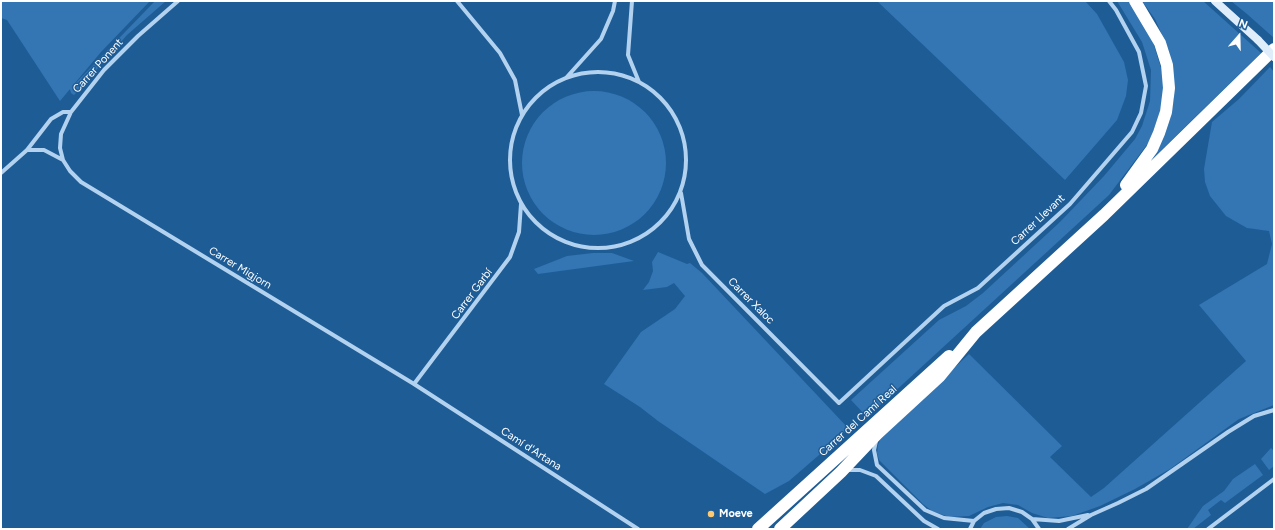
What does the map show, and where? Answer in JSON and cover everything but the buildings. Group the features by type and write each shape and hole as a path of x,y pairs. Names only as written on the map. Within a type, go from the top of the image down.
{"highway":[{"path":"1104,215 1152,149 1164,123 1168,100 1168,77 1164,56 1152,28 1135,1"},
{"path":"780,529 841,472 877,434 940,376 976,332 1104,215 1274,49"},
{"name":"Carrer del Camí Real","path":"758,529 976,332"}],"main road":[{"path":"1215,1 1258,40 1274,57"}],"street":[{"name":"Carrer Ponent","path":"63,160 60,148 61,134 71,112 104,70 138,36 178,1"},
{"path":"457,1 500,53 515,80 522,115"},
{"path":"566,78 590,72 616,74 639,82 655,93 668,106 682,133 687,163 681,193 666,217 645,236 618,247 590,248 563,242 539,226 521,204 512,183 510,160 513,137 522,115 541,93 566,78 602,39 613,11 615,1"},
{"path":"632,1 628,55 639,82"},
{"name":"Carrer Llevant","path":"839,403 944,306 978,288 1064,209 1132,132 1141,113 1146,86 1139,52 1116,10 1109,1"},
{"path":"1,172 27,150 51,119 63,112 71,112"},
{"path":"27,150 44,150 63,160"},
{"name":"Carrer Migjorn","path":"63,160 70,171 81,182 414,384"},
{"name":"Carrer Xaloc","path":"681,193 689,239 702,265 839,403"},
{"name":"Carrer Garbí","path":"414,384 510,257 519,232 521,204"},
{"name":"Camí d'Artana","path":"414,384 638,529"},
{"path":"1068,529 1090,515 1146,489 1228,432 1254,416 1274,410"},
{"path":"877,434 874,450 877,465 925,510 944,518 974,521"},
{"path":"841,472 860,470 876,476 924,521 938,529"},
{"path":"1208,529 1274,479"},
{"path":"970,529 974,521 984,513 1003,508 1022,512 1032,519 1039,529"},
{"path":"1032,519 1059,521 1090,515"}],"shaded area":[{"path":"1,1 150,1 101,52 60,101 7,20 1,18"},
{"path":"155,1 166,1 127,35 74,95 71,93 70,89"},
{"path":"877,1 1085,1 1097,14 1124,62 1128,80 1126,96 1117,120 1065,180"},
{"path":"1117,1 1128,1 1141,20 1153,42 1161,68 1164,87 1160,113 1149,142 1109,195 867,417 851,400 939,320 966,306 983,293 1060,222 1104,176 1135,139 1142,126 1150,101 1151,70 1142,42"},
{"path":"1142,1 1203,1 1261,53 1148,163 1170,119 1174,98 1173,75 1169,51 1155,19"},
{"path":"1231,1 1274,1 1274,38 1247,14"},
{"path":"1270,67 1274,72 1274,405 1239,419 1170,469 1135,489 1100,506 1072,516 1048,518 1032,513 1018,505 1003,503 988,507 969,516 949,517 932,511 879,460 877,453 878,445 881,437 969,354 1062,446 1050,457 1091,497 1104,488 1246,361 1199,305 1267,264 1272,244 1269,231 1247,228 1226,216 1210,196 1205,182 1204,169 1212,122 1239,99"},
{"path":"587,91 601,91 628,99 640,107 650,117 661,135 665,149 665,177 661,191 650,209 640,219 622,230 601,235 587,235 560,227 548,219 538,209 527,191 522,170 522,156 530,129 538,117 548,107 566,96"},
{"path":"658,252 687,264 690,263 702,273 849,429 789,481 765,494 658,421 640,407 604,384 641,332 675,309 685,296 674,283 667,287 643,290 649,282 653,271 652,262"},
{"path":"593,253 612,253 634,261 538,274 534,269 567,256"},
{"path":"1271,448 1274,451 1274,466 1269,470 1261,459"},
{"path":"1255,464 1263,475 1225,503 1221,500 1208,510 1211,515 1193,529 1187,529 1203,506 1224,491 1233,479"},
{"path":"1007,516 1018,518 1030,529 980,529 984,523 996,517"}],"place":[{"name":"Moeve","path":"711,514"}]}
